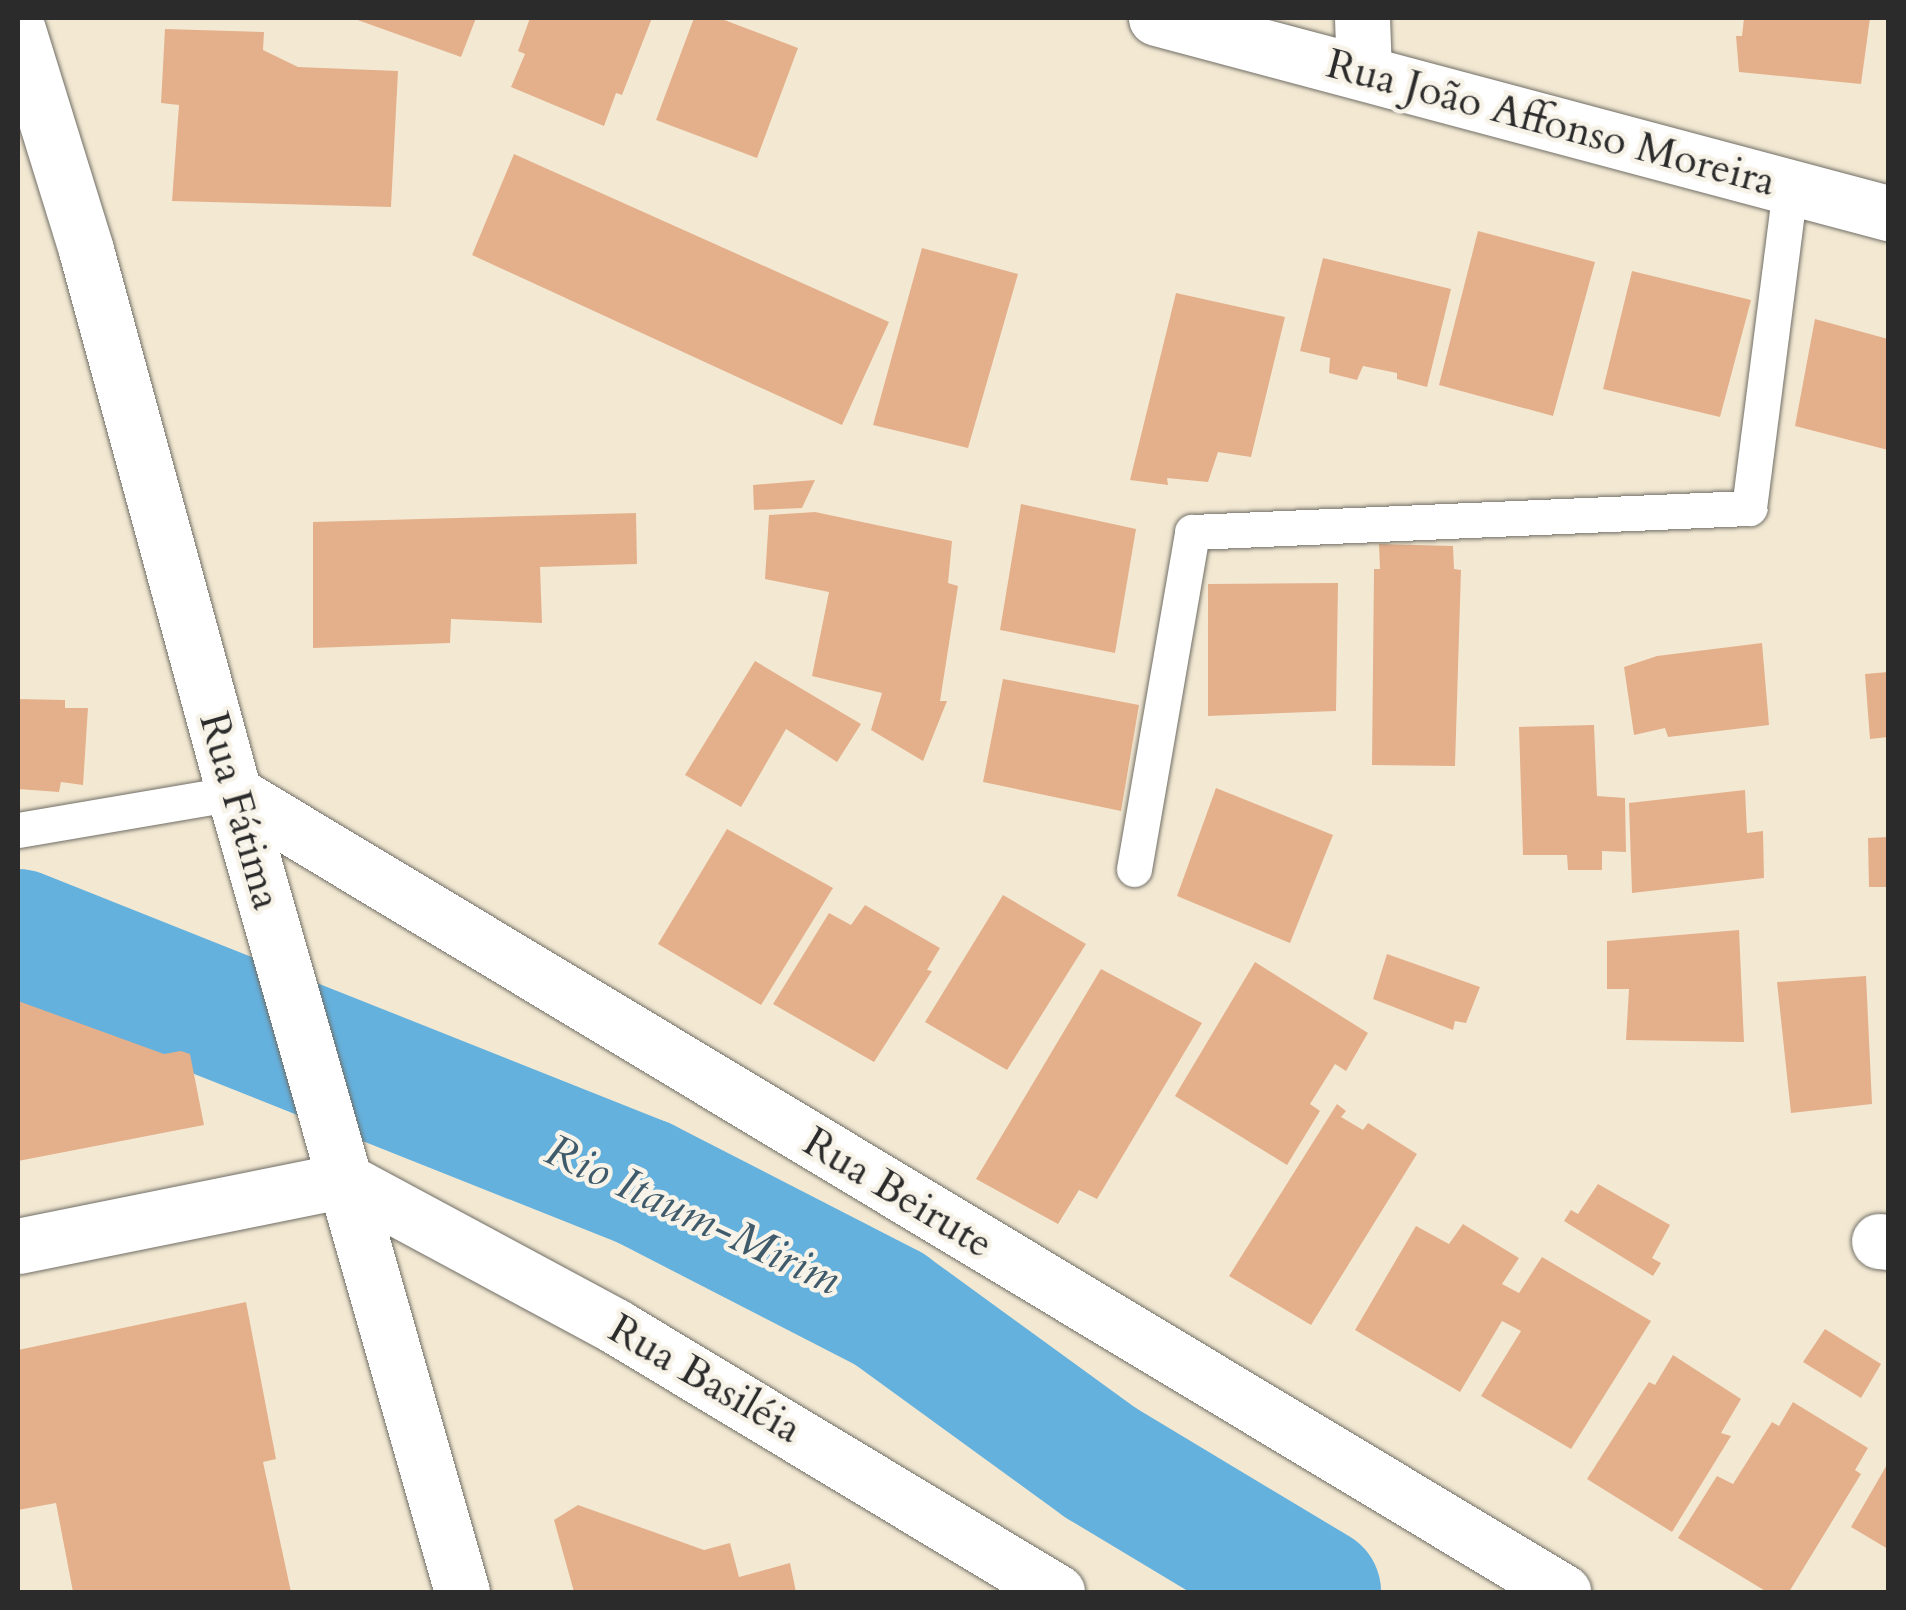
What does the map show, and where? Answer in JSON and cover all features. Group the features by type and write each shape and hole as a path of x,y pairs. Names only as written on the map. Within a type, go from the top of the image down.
{"street":[{"name":"Rua João Affonso Moreira","path":"1156,18 1888,213"},
{"path":"1362,18 1364,73"},
{"name":"Rua Fátima","path":"18,30 86,250 234,794 462,1592"},
{"name":"Rua Beirute","path":"234,794 1563,1592"},
{"path":"18,1246 344,1180"},
{"name":"Rua Basiléia","path":"344,1180 615,1326 1057,1592"}],"lane":[{"path":"1134,869 1192,532 1749,508 1790,186"},
{"path":"18,830 234,794"}],"building":[{"path":"352,18 476,18 461,57"},
{"path":"530,18 652,18 622,95 616,93 604,126 511,87 525,54 518,51"},
{"path":"694,18 719,18 798,48 757,158 656,120"},
{"path":"1744,18 1870,18 1861,84 1739,72 1736,36 1742,36"},
{"path":"165,29 264,32 263,50 298,67 398,71 391,207 172,201 179,105 161,103"},
{"path":"514,154 889,322 842,425 472,255"},
{"path":"1478,231 1595,262 1553,416 1439,385"},
{"path":"922,248 1018,274 968,448 873,425"},
{"path":"1323,258 1451,289 1427,387 1397,379 1397,373 1363,366 1357,380 1329,373 1330,358 1300,351"},
{"path":"1632,271 1751,300 1720,417 1603,389"},
{"path":"1176,293 1285,317 1251,457 1218,452 1208,482 1167,478 1168,485 1130,480"},
{"path":"1815,319 1888,339 1888,450 1795,426"},
{"path":"815,480 802,508 754,510 753,485"},
{"path":"1021,504 1136,529 1115,653 1000,630"},
{"path":"815,512 952,541 948,583 958,586 940,701 947,701 923,761 871,730 882,693 812,676 829,592 765,579 769,515"},
{"path":"636,513 637,564 540,567 542,623 451,619 450,643 313,648 313,522"},
{"path":"1379,544 1453,546 1454,569 1461,570 1455,766 1372,765 1374,569 1380,569"},
{"path":"1338,583 1336,711 1208,716 1208,584"},
{"path":"1762,643 1769,725 1668,737 1665,728 1634,735 1624,667 1657,656"},
{"path":"755,661 861,724 837,762 786,729 741,807 685,775"},
{"path":"1888,672 1888,737 1870,739 1865,674"},
{"path":"1003,679 1139,705 1121,811 983,782"},
{"path":"18,699 65,700 65,708 88,708 83,785 61,782 59,792 18,789"},
{"path":"1594,725 1597,796 1625,798 1626,852 1602,851 1602,870 1568,870 1567,855 1523,855 1519,727"},
{"path":"1216,788 1333,835 1290,943 1177,896"},
{"path":"1745,790 1747,833 1763,831 1764,878 1632,893 1629,803"},
{"path":"727,829 833,888 761,1005 658,944"},
{"path":"1888,837 1888,887 1869,887 1868,838"},
{"path":"1003,895 1086,944 1007,1070 925,1022"},
{"path":"865,905 940,948 927,970 932,971 874,1062 773,1004 829,913 851,925"},
{"path":"1739,930 1744,1042 1626,1040 1629,989 1607,989 1607,941"},
{"path":"1387,954 1480,987 1466,1023 1455,1021 1453,1030 1373,999"},
{"path":"1255,962 1368,1033 1346,1071 1335,1064 1310,1104 1320,1111 1287,1165 1175,1096"},
{"path":"1101,969 1202,1023 1097,1199 1079,1190 1058,1224 976,1179"},
{"path":"1866,976 1872,1104 1791,1113 1777,982"},
{"path":"18,1001 164,1054 190,1054 204,1125 18,1161"},
{"path":"1337,1104 1346,1111 1341,1117 1363,1130 1368,1123 1417,1154 1311,1325 1229,1276"},
{"path":"1598,1184 1670,1225 1652,1258 1661,1263 1653,1276 1564,1221 1571,1210 1578,1214"},
{"path":"1463,1224 1519,1258 1502,1284 1519,1293 1542,1257 1651,1321 1571,1449 1481,1396 1521,1331 1502,1321 1460,1392 1355,1330 1416,1226 1449,1244"},
{"path":"246,1302 276,1459 263,1462 291,1592 73,1592 56,1503 18,1510 18,1350"},
{"path":"1825,1329 1881,1364 1861,1398 1803,1362"},
{"path":"1673,1355 1741,1399 1721,1433 1731,1436 1672,1532 1587,1479 1649,1382 1655,1385"},
{"path":"1793,1402 1868,1448 1855,1470 1861,1474 1789,1592 1767,1592 1678,1538 1717,1476 1733,1484 1772,1422 1779,1426"},
{"path":"1888,1463 1888,1549 1851,1527"},
{"path":"578,1505 704,1550 730,1543 739,1577 790,1563 796,1592 574,1592 554,1520"}],"waterway":[{"name":"Rio Itaum-Mirim","path":"18,934 644,1183 889,1309 1101,1463 1316,1592"}]}
